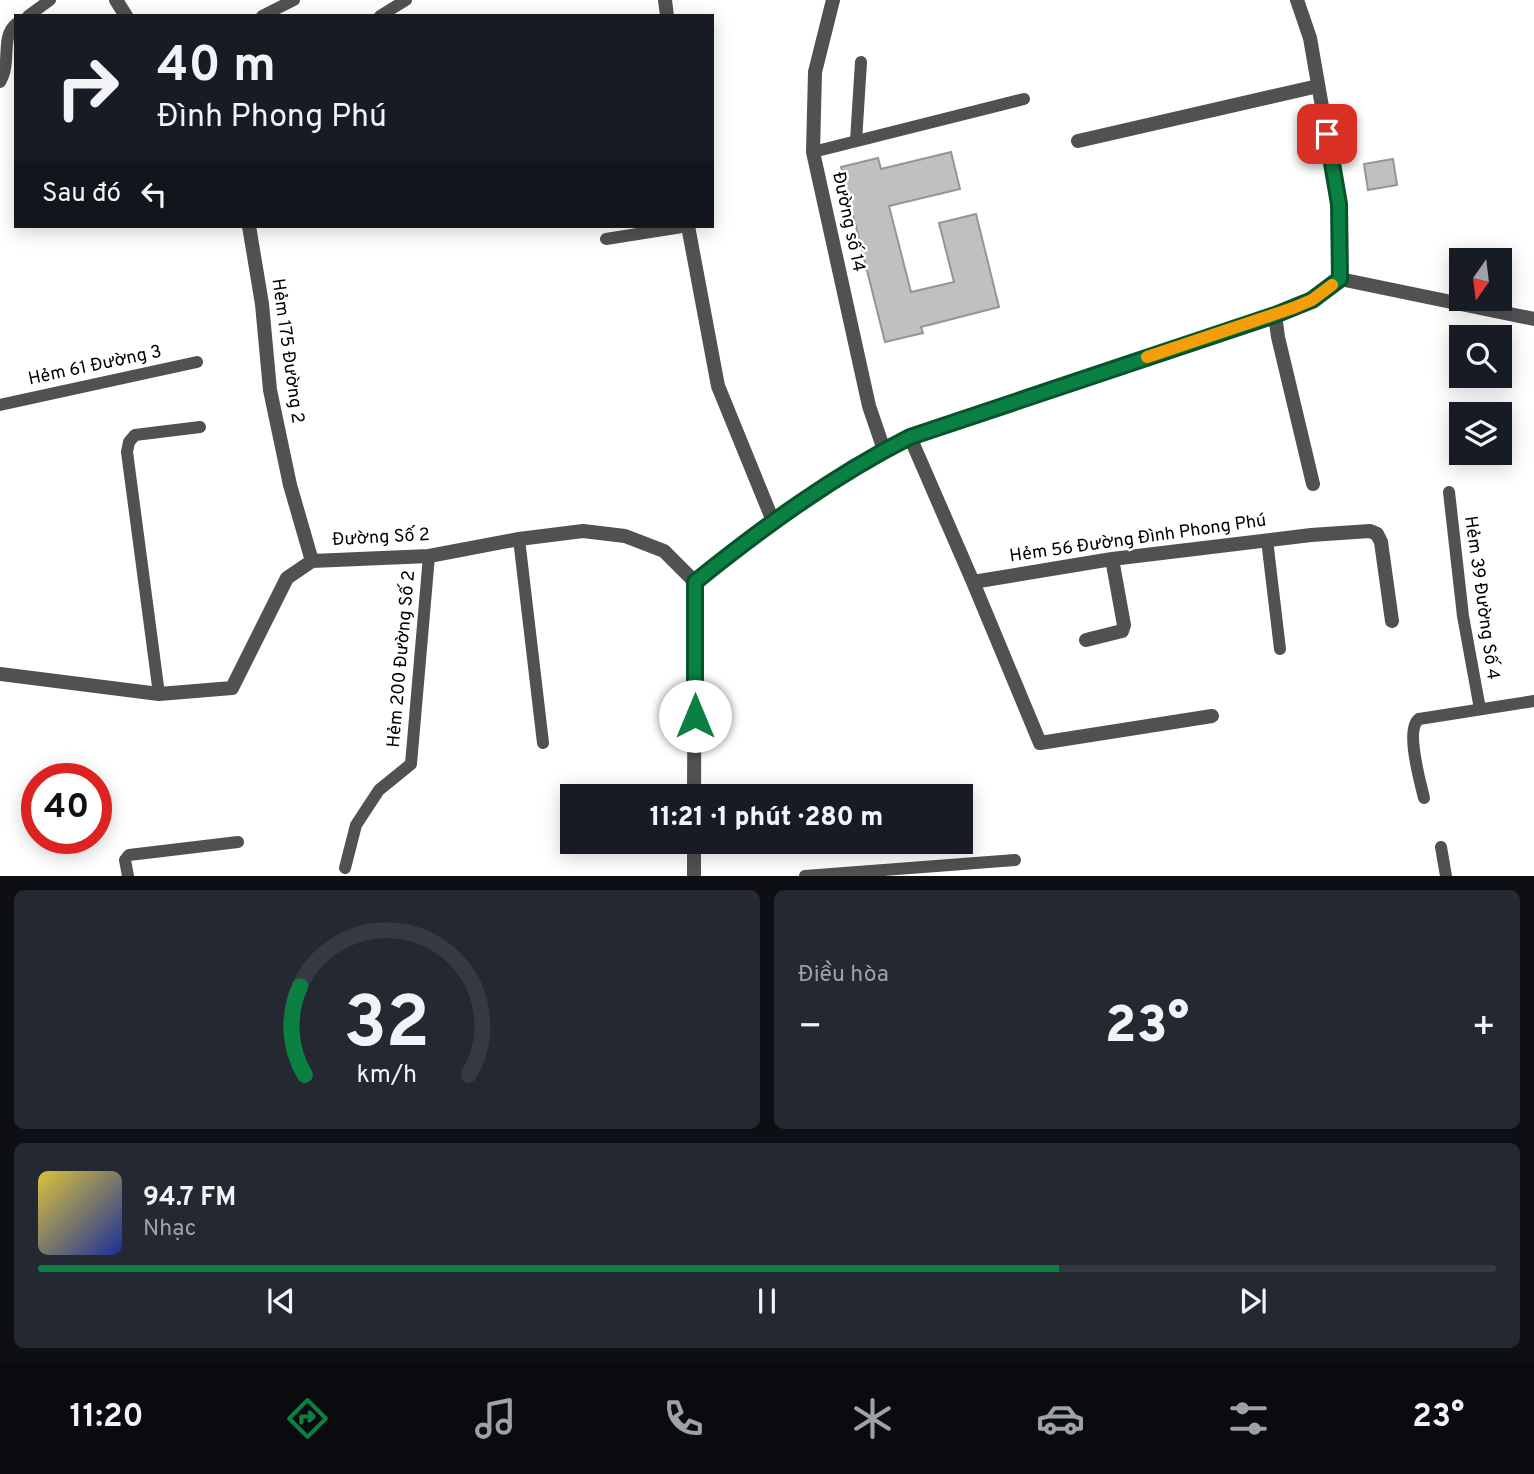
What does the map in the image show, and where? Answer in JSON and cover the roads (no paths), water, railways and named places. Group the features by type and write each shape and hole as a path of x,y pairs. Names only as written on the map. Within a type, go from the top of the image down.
{"street":[{"name":"Đường số 14","path":"833,0 816,72 813,152 869,406 884,450"},
{"path":"1297,0 1310,38 1339,204 1340,279"},
{"path":"1078,141 1318,86"},
{"name":"Hẻm 175 Đường 2","path":"249,228 262,304 270,390 290,485 312,561"},
{"path":"688,228 718,386 774,521"},
{"path":"694,784 695,582 774,521 884,450 910,437 1275,315 1312,300 1340,279 1534,320"},
{"path":"1275,315 1313,484"},
{"path":"910,437 974,582 1040,743 1212,716"},
{"name":"Đường Số 2","path":"0,674 159,694 232,688 288,578 312,561 429,556 519,539 583,531 625,536 664,551 695,582"},
{"name":"Hẻm 56 Đường Đình Phong Phú","path":"974,582 1112,559 1364,531 1377,534 1381,542 1392,621"},
{"path":"1086,640 1122,631 1124,625 1112,559"},
{"path":"694,854 694,876"}],"lane":[{"path":"31,14 50,0"},
{"path":"266,14 294,0"},
{"path":"383,14 406,0"},
{"path":"0,82 4,73 3,38 14,25"},
{"path":"856,141 861,62"},
{"path":"813,152 1024,99"},
{"path":"606,239 675,228"},
{"name":"Hẻm 61 Đường 3","path":"0,405 197,362"},
{"path":"159,694 127,452 129,442 135,435 200,427"},
{"name":"Hẻm 39 Đường Số 4","path":"1449,492 1463,616 1480,709"},
{"path":"519,539 543,743"},
{"path":"1267,540 1280,649"},
{"name":"Hẻm 200 Đường Số 2","path":"345,868 356,825 379,790 411,764 429,556"},
{"path":"1424,798 1413,740 1414,722 1534,701"},
{"path":"128,876 125,860 129,855 238,842"},
{"path":"1441,848 1446,876"},
{"path":"805,876 1015,860"}]}
